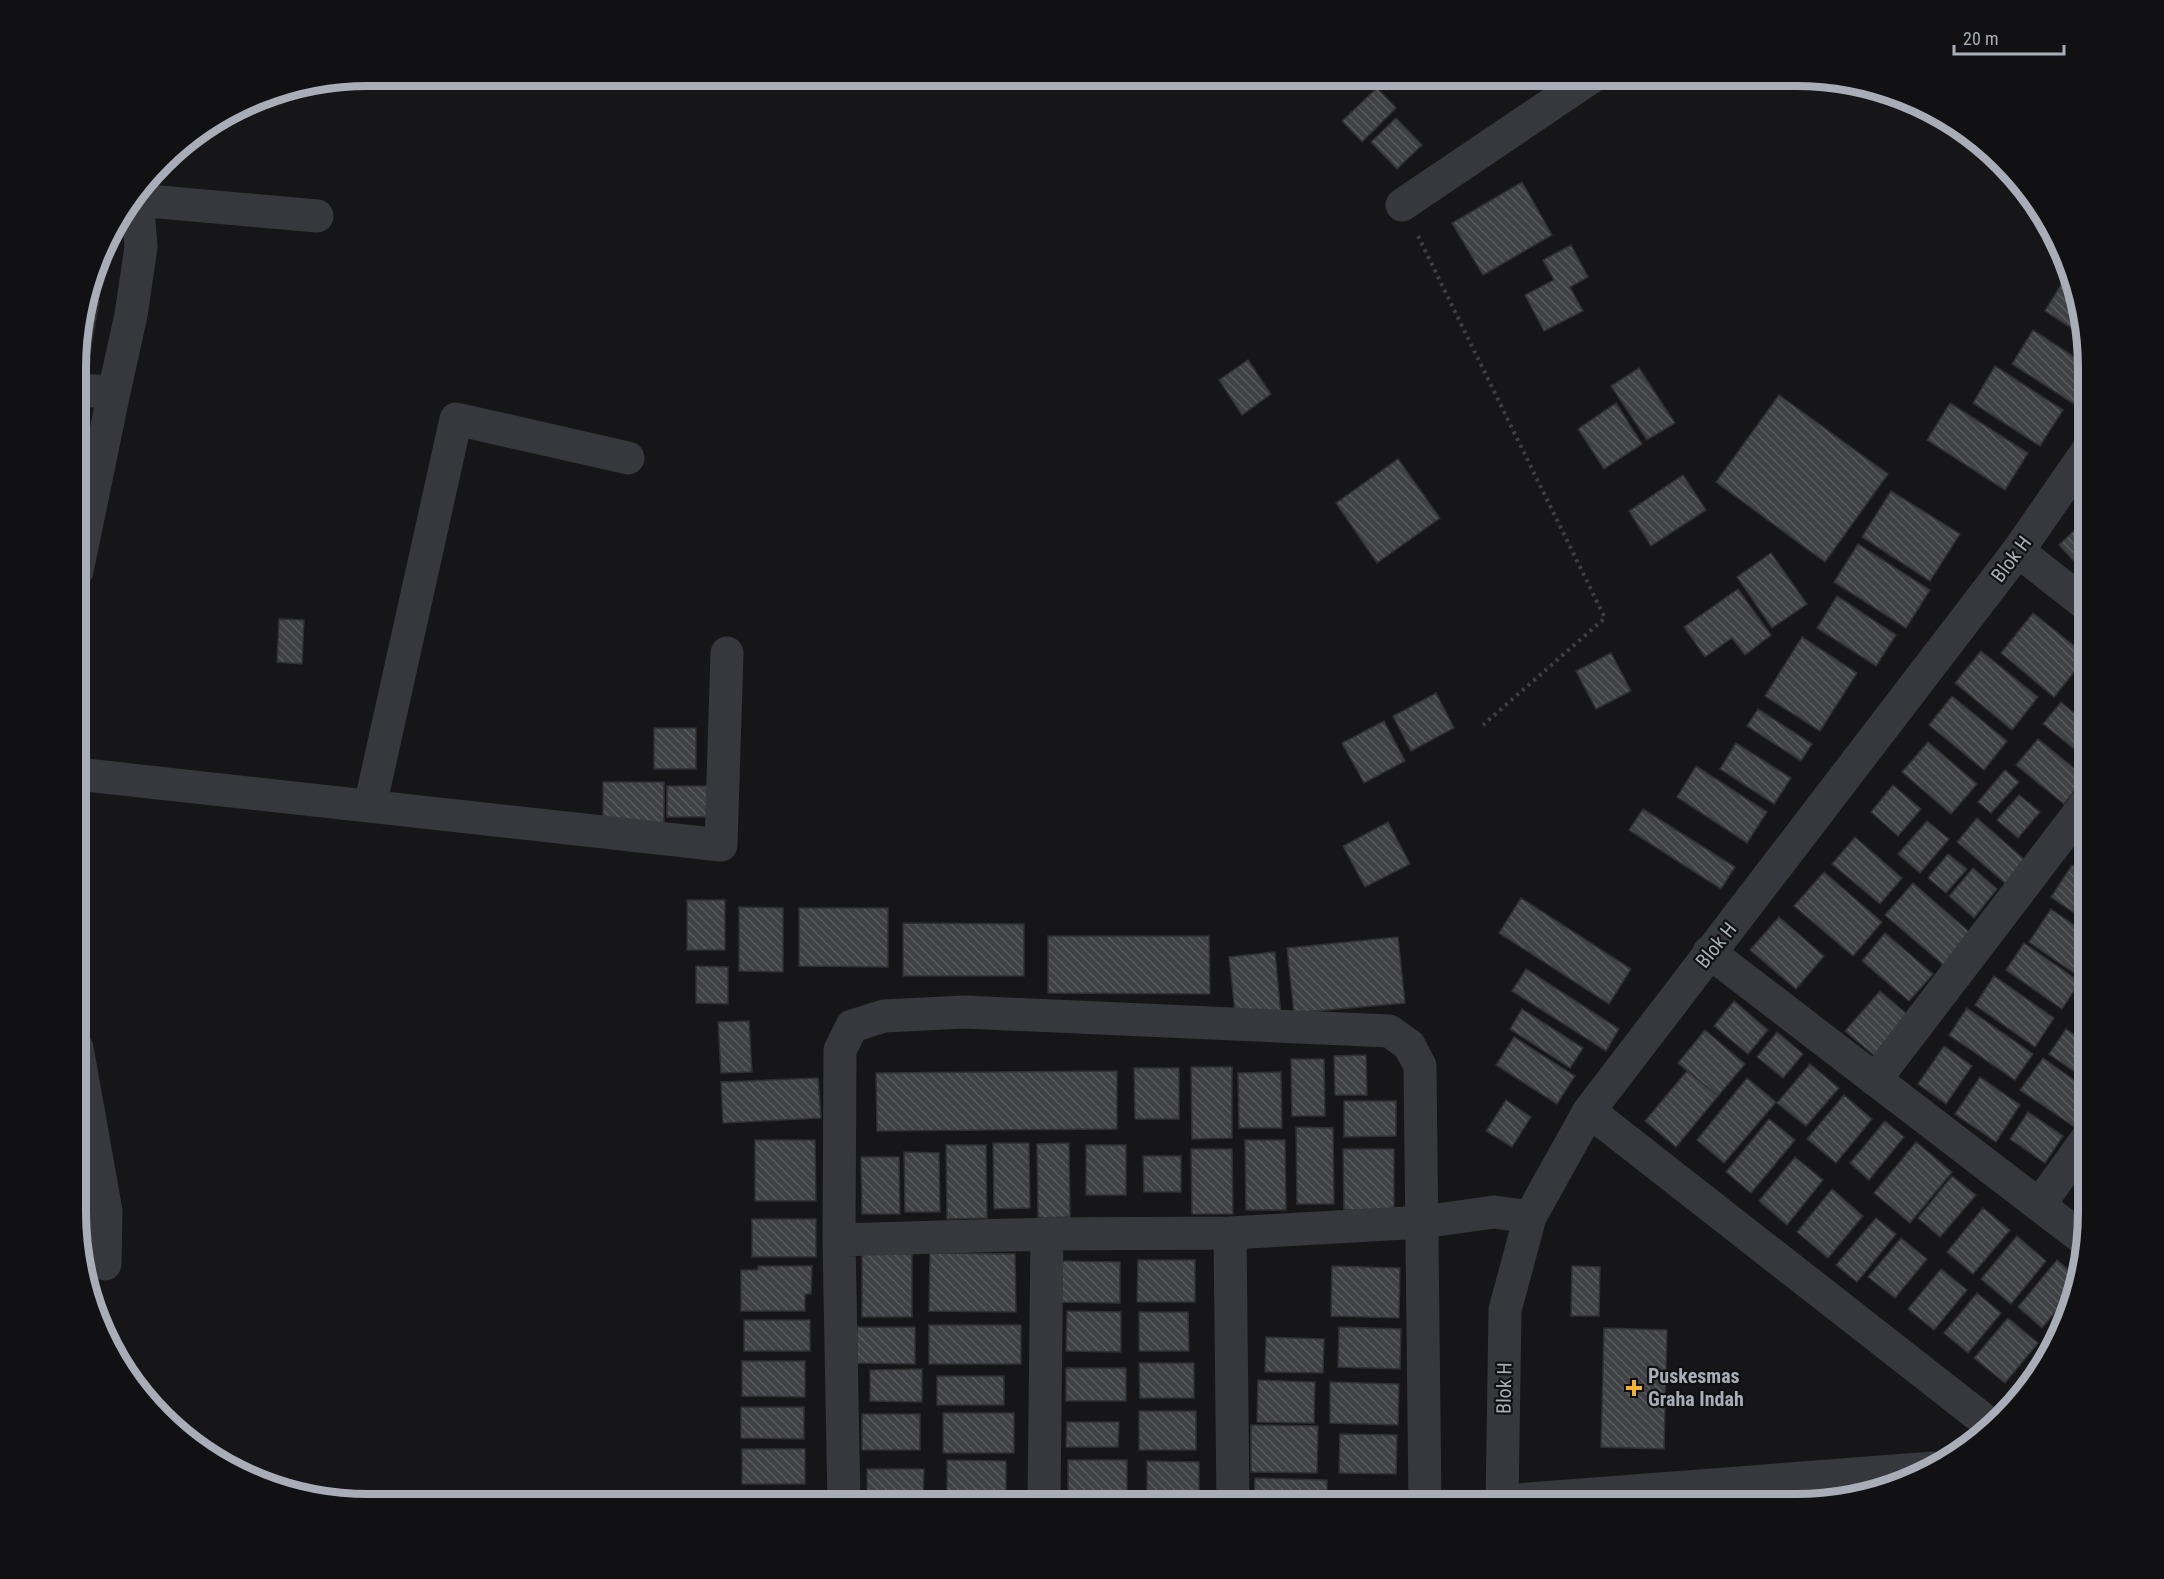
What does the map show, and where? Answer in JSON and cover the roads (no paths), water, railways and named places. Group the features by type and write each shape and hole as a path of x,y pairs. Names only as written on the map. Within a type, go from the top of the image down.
{"street":[{"path":"1402,205 1577,86"},
{"path":"142,199 317,216"},
{"path":"86,527 131,315 141,247 138,205"},
{"path":"86,390 114,392"},
{"path":"370,806 456,418 628,458"},
{"name":"Blok H","path":"1503,1494 1505,1310 1530,1217 1589,1111 2018,551 2078,464"},
{"path":"2018,551 2078,598"},
{"path":"86,775 721,845 727,653"},
{"path":"1875,1080 2078,814"},
{"path":"1709,952 2078,1234"},
{"path":"844,1494 839,1240 840,1050 852,1026 884,1016 964,1012 1389,1031 1409,1045 1420,1065 1424,1222 1425,1494"},
{"path":"86,1099 106,1211 105,1264"},
{"path":"1589,1111 1986,1421"},
{"path":"2040,1204 2078,1151"},
{"path":"839,1240 1047,1234 1230,1233 1424,1222 1494,1212 1530,1217"},
{"path":"1230,1233 1233,1494"},
{"path":"1044,1494 1047,1234"},
{"path":"1614,1494 1909,1470"}],"place":[{"name":"Puskesmas Graha Indah","path":"1634,1388"}]}
